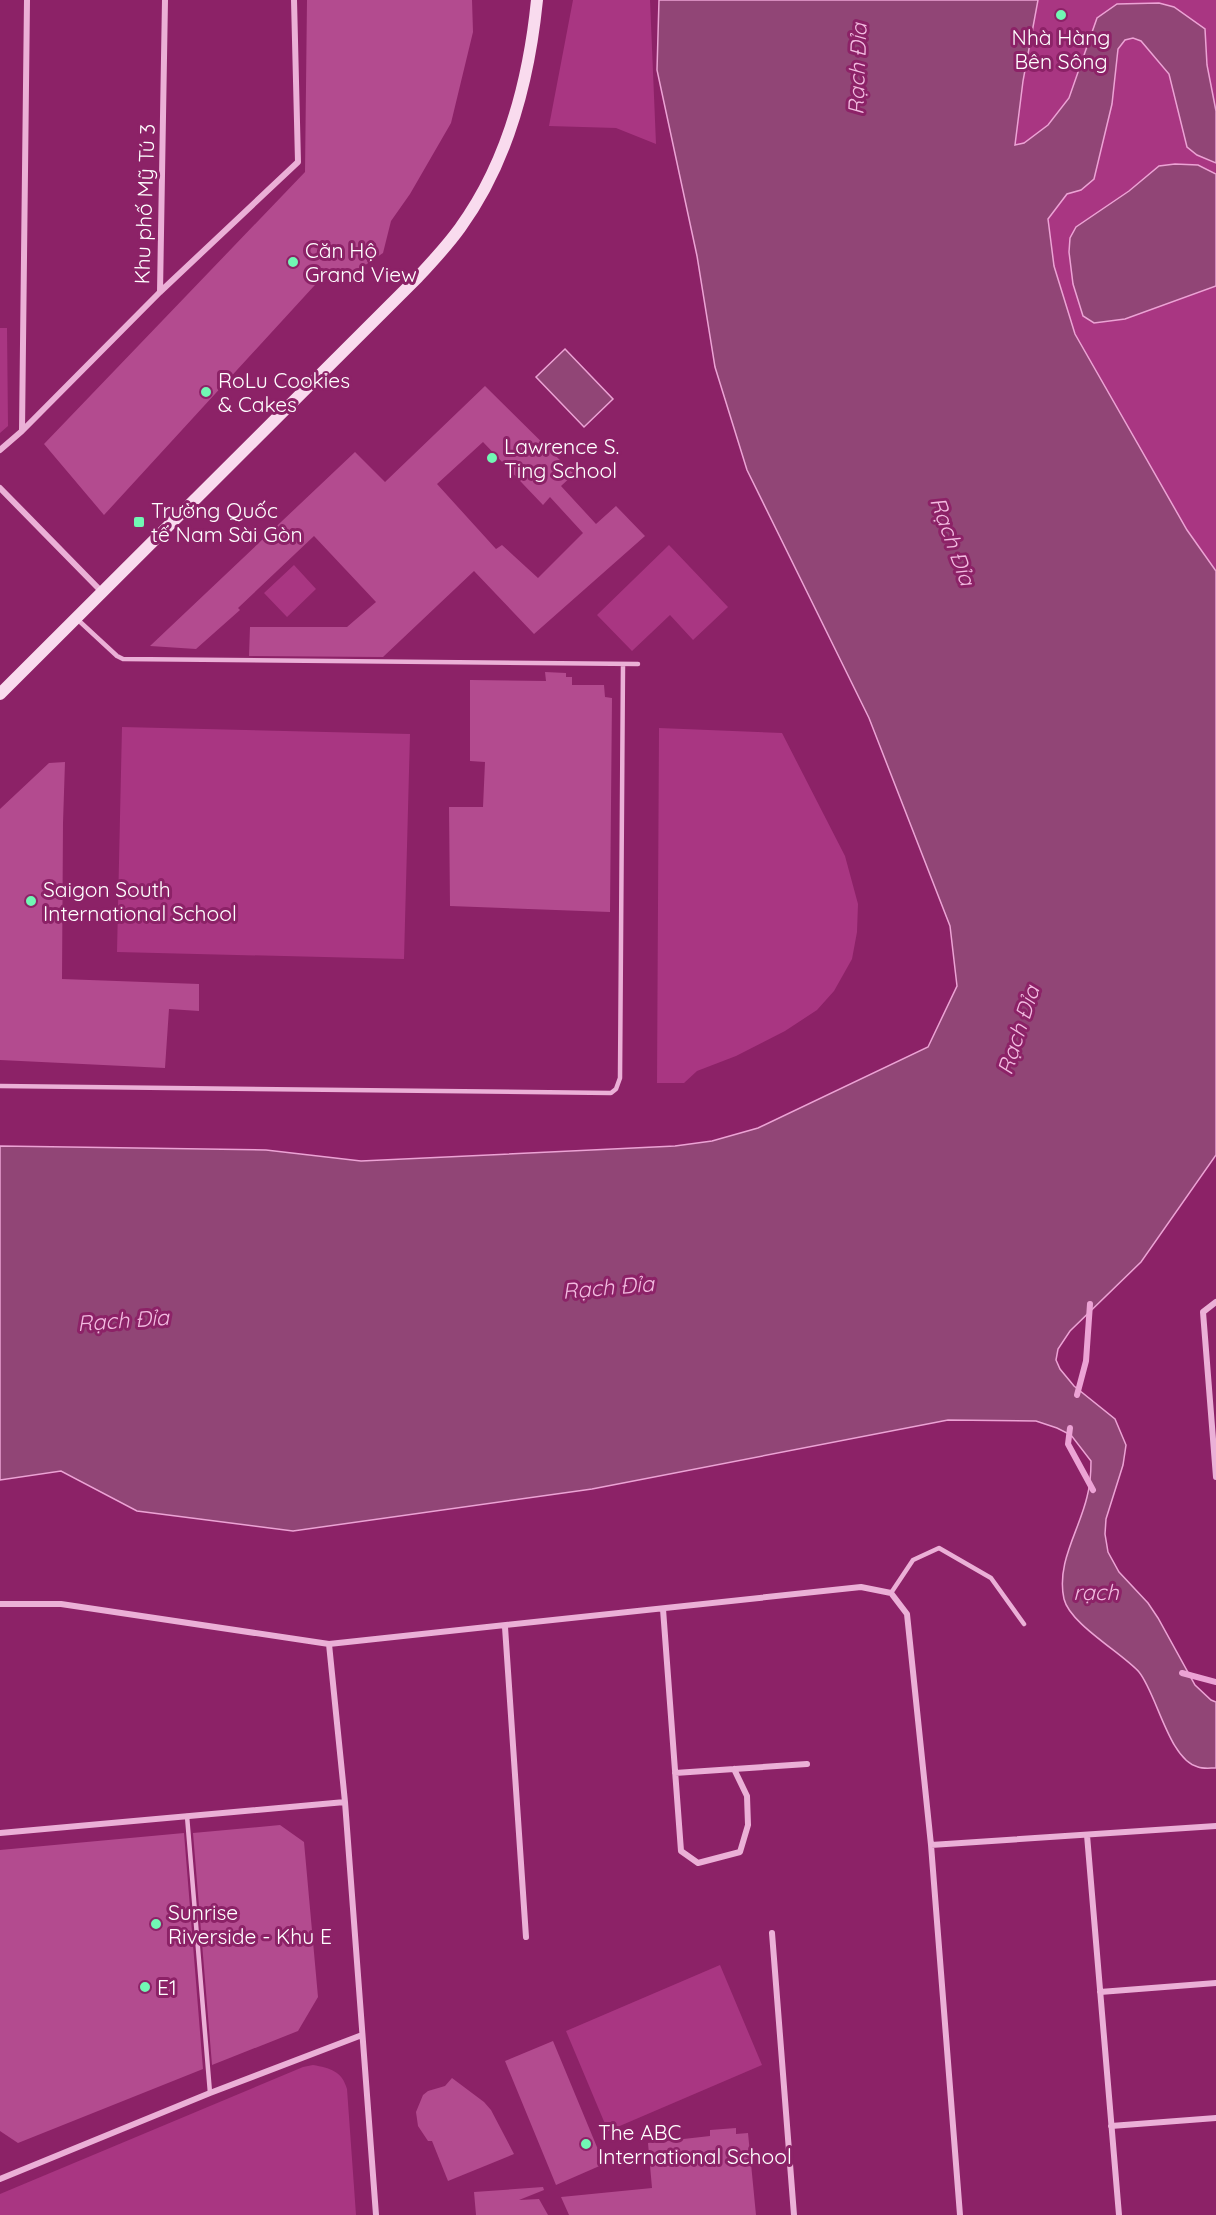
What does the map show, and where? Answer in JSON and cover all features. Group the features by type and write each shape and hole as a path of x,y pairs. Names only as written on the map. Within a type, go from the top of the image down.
{"main road":[{"path":"0,694 418,277 461,227 491,174 517,112 530,62 537,0"}],"street":[{"path":"22,431 27,0"},
{"name":"Khu phố Mỹ Tú 3","path":"0,450 22,431 160,292 165,0"},
{"path":"160,292 298,162 294,0"},
{"path":"0,488 102,592"},
{"path":"1216,1302 1203,1312 1216,1476"},
{"path":"0,1604 61,1604 329,1644 505,1627 861,1587 891,1593 908,1614 931,1845 960,2215"},
{"path":"663,1609 681,1851 698,1863 740,1852 748,1825 747,1796 734,1769"},
{"path":"505,1627 526,1937"},
{"path":"329,1644 345,1802 376,2215"},
{"path":"675,1773 807,1764"},
{"path":"0,1833 345,1802"},
{"path":"931,1845 1216,1826"},
{"path":"1087,1835 1119,2215"},
{"path":"772,1933 794,2215"},
{"path":"1100,1992 1216,1983"},
{"path":"0,2179 210,2093 362,2035"},
{"path":"1112,2126 1216,2118"}],"lane":[{"path":"76,618 123,659 638,664"},
{"path":"0,1086 611,1093 616,1089 620,1078 623,664"},
{"path":"891,1593 913,1560 939,1548 991,1578 1024,1624"},
{"path":"187,1816 210,2093"}],"shaded area":[{"path":"573,0 650,0 656,144 616,128 549,126"},
{"path":"1038,0 1216,0 1216,571 1187,530 1075,334 1054,266 1048,219 1014,145"},
{"path":"0,328 7,328 8,426 0,433"},
{"path":"669,545 728,607 693,640 670,615 632,651 597,615"},
{"path":"294,565 316,589 287,617 264,593"},
{"path":"122,727 410,734 404,959 117,952"},
{"path":"659,728 782,733 845,856 858,904 857,932 852,959 834,991 817,1010 785,1031 736,1056 697,1071 684,1083 657,1083"},
{"path":"720,1965 762,2065 608,2131 566,2031"},
{"path":"313,2065 325,2067 339,2074 347,2089 356,2215 0,2215 0,2194 303,2067"}],"water":[{"path":"659,0 1038,0 1023,81 1015,145 1024,143 1048,125 1069,98 1097,18 1117,4 1159,3 1174,7 1205,29 1207,65 1216,111 1216,163 1197,155 1187,147 1169,74 1141,41 1133,38 1125,40 1118,49 1112,104 1094,179 1081,190 1067,194 1048,219 1054,266 1075,334 1187,530 1216,571 1216,1155 1141,1262 1070,1331 1058,1349 1056,1360 1060,1369 1074,1386 1115,1419 1126,1445 1123,1465 1106,1519 1105,1534 1108,1552 1119,1572 1148,1603 1158,1618 1195,1685 1216,1702 1216,1768 1200,1768 1188,1762 1171,1740 1146,1682 1139,1672 1086,1628 1068,1609 1062,1586 1063,1573 1087,1497 1091,1461 1071,1435 1036,1421 948,1420 592,1489 293,1531 137,1511 61,1471 0,1480 0,1146 266,1150 361,1161 675,1146 712,1141 758,1128 928,1047 957,986 950,926 869,718 747,470 715,367 697,256 657,70"},
{"path":"1198,165 1216,174 1216,286 1125,319 1094,323 1083,316 1073,284 1069,252 1070,238 1076,227 1129,191 1159,166"},
{"path":"565,349 613,399 584,427 536,377"}],"building":[{"name":"Căn Hộ Grand View","path":"307,0 472,0 473,32 451,123 410,194 391,221 383,253 355,272 325,274 104,515 44,444 305,172"},
{"path":"485,386 574,474 561,486 596,524 616,506 645,536 534,634 474,571 383,657 249,656 250,627 347,627 376,602 314,536 238,608 240,610 196,649 150,646 355,452 385,482","holes":["483,442 543,505 550,497 583,533 538,578 502,545 496,549 437,484"]},
{"path":"545,672 566,673 566,677 572,677 572,685 604,685 605,697 612,698 610,912 450,906 449,807 483,807 485,762 470,761 470,680 546,681"},
{"name":"Saigon South International School","path":"65,762 62,979 199,984 199,1011 169,1009 165,1068 0,1060 0,809 49,763"},
{"path":"280,1825 304,1842 318,1997 298,2031 212,2065 193,1833"},
{"name":"Sunrise Riverside - Khu E","path":"184,1833 203,2069 18,2143 0,2131 0,1850"},
{"path":"553,2041 604,2164 556,2185 505,2061"},
{"path":"452,2078 491,2110 514,2154 448,2181 432,2141 428,2141 418,2126 416,2112 423,2095 428,2091 445,2086"},
{"path":"736,2128 736,2134 748,2133 756,2215 569,2215 561,2197 652,2188 648,2143 710,2136 710,2130"},
{"path":"543,2187 544,2190 519,2200 539,2199 548,2215 476,2215 474,2192"}],"waterway":[{"path":"1077,1395 1086,1361 1090,1304"},
{"path":"1070,1428 1068,1444 1093,1490"},
{"path":"1182,1673 1216,1682"}],"place":[{"name":"Nhà Hàng Bên Sông","path":"1061,15"},
{"name":"Căn Hộ Grand View","path":"293,262"},
{"name":"RoLu Cookies & Cakes","path":"206,392"},
{"name":"Lawrence S. Ting School","path":"492,458"},
{"name":"Trường Quốc tế Nam Sài Gòn","path":"139,522"},
{"name":"Saigon South International School","path":"31,901"},
{"name":"Sunrise Riverside - Khu E","path":"156,1924"},
{"name":"E1","path":"145,1987"},
{"name":"The ABC International School","path":"586,2144"}],"water label":[{"name":"Rạch Đỉa","path":"857,69"},
{"name":"Rạch Đỉa","path":"953,541"},
{"name":"Rạch Đỉa","path":"1018,1030"},
{"name":"Rạch Đỉa","path":"608,1287"},
{"name":"Rạch Đỉa","path":"123,1320"},
{"name":"rạch","path":"1096,1592"}]}
